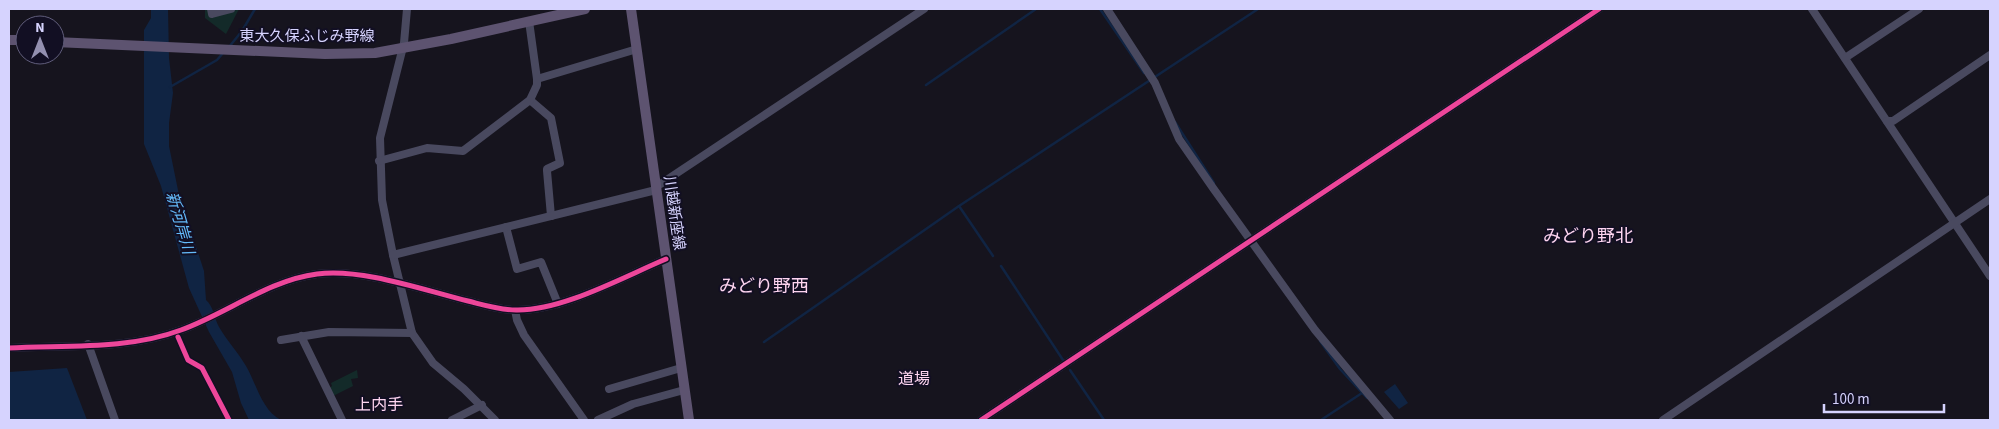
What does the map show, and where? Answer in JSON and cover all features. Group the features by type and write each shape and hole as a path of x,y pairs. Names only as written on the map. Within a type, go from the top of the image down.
{"main road":[{"name":"東大久保ふじみ野線","path":"65,42 350,54 403,49 584,9"},
{"name":"川越新座線","path":"631,9 688,420"}],"street":[{"path":"211,9 212,14 231,9"},
{"path":"407,9 403,49 380,138 379,161 382,200 393,255 412,333 433,363 482,405 495,420"},
{"path":"393,255 656,189 924,9"},
{"path":"1107,9 1155,83 1179,138 1315,330 1390,420"},
{"path":"981,420 1479,87 1599,9"},
{"path":"1812,9 1990,276"},
{"path":"1845,58 1919,9"},
{"path":"379,161 426,148 463,151 530,100 537,85 537,79 529,21"},
{"path":"537,79 637,49"},
{"path":"1886,121 1893,121 1990,55"},
{"path":"530,100 551,118 560,163 547,169 551,216"},
{"path":"1663,420 1990,199"},
{"path":"506,227 517,269 542,262 558,304"},
{"path":"9,348 146,339 185,329 290,280 318,274 347,273 493,307 515,310 558,304 666,259"},
{"path":"515,310 524,335 584,420"},
{"path":"281,340 329,332 412,333"},
{"path":"301,336 342,420"},
{"path":"88,344 115,420"},
{"path":"609,389 681,368"},
{"path":"598,420 633,404 684,390"},
{"path":"452,420 482,405"}],"green space":[{"path":"205,9 239,9 226,34 205,18"},
{"path":"357,370 358,378 351,379 353,386 333,396 329,388 332,386 331,383"}],"water":[{"name":"新河岸川","path":"151,9 168,9 169,58 173,93 169,123 169,146 179,195 204,271 206,300 211,306 225,337 246,366 264,403 274,416 281,420 249,420 241,403 232,372 209,332 189,288 161,186 144,144 144,30 151,18"},
{"path":"67,368 87,420 9,420 9,372"},
{"path":"1395,384 1408,403 1399,409 1384,392"}],"waterway":[{"path":"229,47 242,31 255,9"},
{"path":"926,85 1036,9"},
{"path":"1100,9 1144,73"},
{"path":"764,342 959,206 1258,9"},
{"path":"170,87 217,60 223,53"},
{"path":"1175,122 1214,183"},
{"path":"959,206 993,256"},
{"path":"1001,266 1063,360"},
{"path":"1320,341 1340,369 1367,398"},
{"path":"1070,370 1104,420"},
{"path":"1321,420 1362,393"}],"cycle path":[{"path":"981,420 1599,9"},
{"path":"9,348 118,344 161,336 198,323 282,283 299,277 317,274 335,273 373,277 492,307 516,310 534,309 572,299 666,259"},
{"path":"178,337 188,360 202,368 229,420"}],"district":[{"name":"みどり野北","path":"1588,236"},
{"name":"みどり野西","path":"764,286"},
{"name":"道場","path":"914,379"},
{"name":"上内手","path":"379,405"}]}
